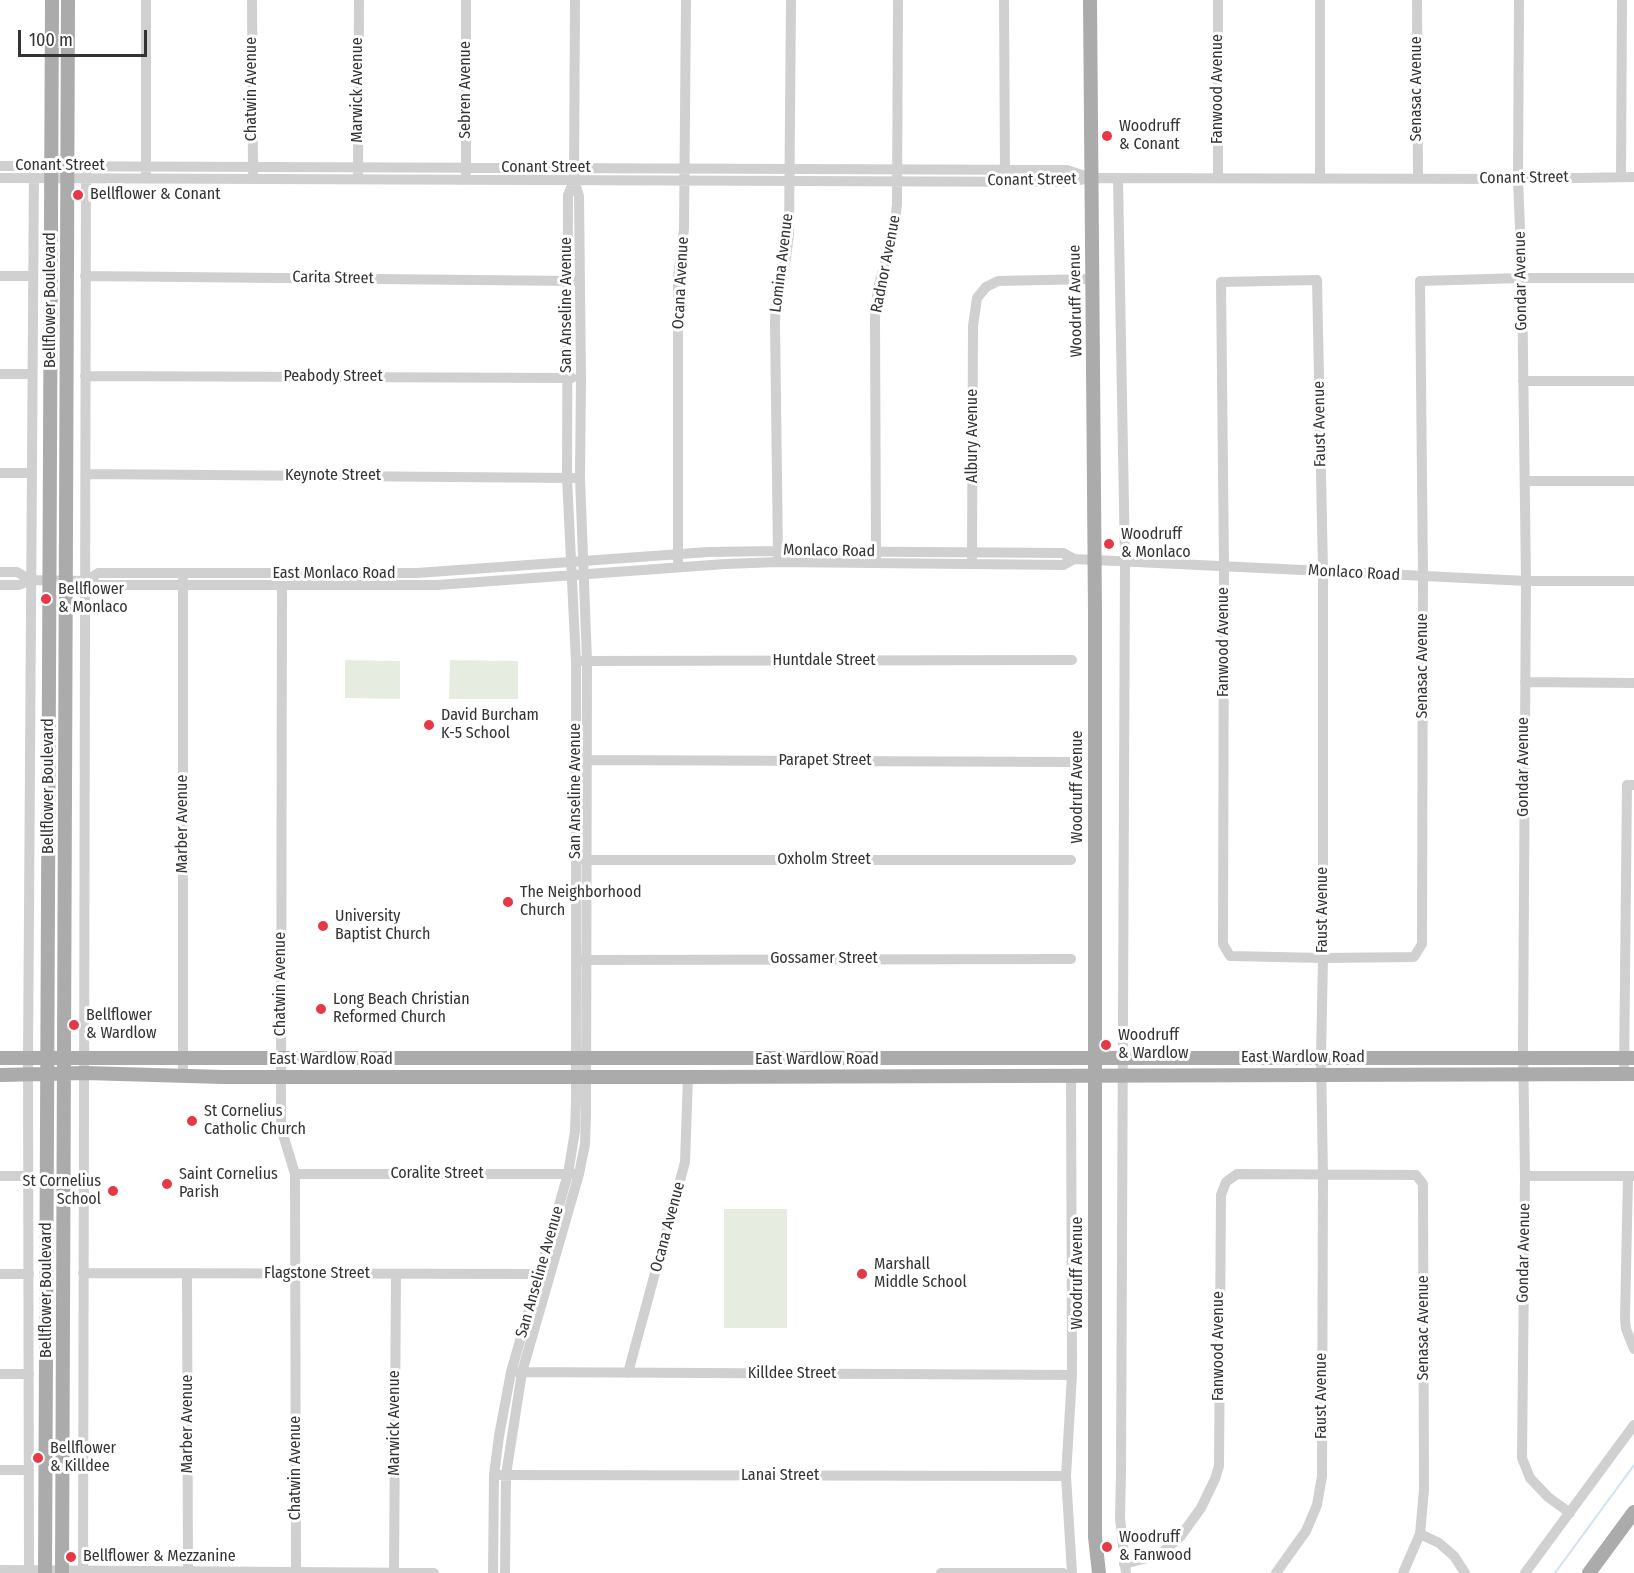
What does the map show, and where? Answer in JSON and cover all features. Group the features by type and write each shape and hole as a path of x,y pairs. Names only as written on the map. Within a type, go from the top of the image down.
{"main road":[{"name":"Bellflower Boulevard","path":"45,1572 52,0"},
{"name":"Bellflower Boulevard","path":"62,1572 68,0"},
{"name":"Woodruff Avenue","path":"1090,0 1094,558 1095,1537 1099,1573"},
{"name":"East Wardlow Road","path":"0,1058 1629,1058"},
{"path":"476,1058 477,1076"},
{"path":"379,1059 379,1076"},
{"name":"East Wardlow Road","path":"0,1075 85,1073 281,1077 687,1077 1629,1074"},
{"path":"1589,1573 1634,1512"}],"street":[{"path":"146,0 146,178"},
{"name":"Chatwin Avenue","path":"252,0 253,179"},
{"name":"Marwick Avenue","path":"358,179 359,0"},
{"name":"Sebren Avenue","path":"466,0 466,180"},
{"name":"San Anseline Avenue","path":"575,0 573,174 568,195 567,478 578,574 582,662 583,760 588,860 582,960"},
{"name":"Ocana Avenue","path":"678,567 678,277 684,229 686,0"},
{"name":"Lomina Avenue","path":"778,556 775,323 776,298 786,258 789,234 791,0"},
{"name":"Radnor Avenue","path":"876,558 875,317 878,288 894,231 898,182 898,0"},
{"path":"1004,0 1005,182"},
{"name":"Fanwood Avenue","path":"1218,0 1218,178"},
{"path":"1320,0 1320,179"},
{"name":"Senasac Avenue","path":"1417,0 1418,178"},
{"name":"Gondar Avenue","path":"1519,0 1518,179 1522,278 1526,581 1522,1458 1530,1478 1548,1497 1570,1513"},
{"path":"1621,177 1622,0"},
{"name":"Conant Street","path":"0,166 34,166 52,172 68,172 86,166 358,167 684,175 790,175 898,170 1067,170 1091,178"},
{"name":"Bellflower Boulevard","path":"29,1572 28,1058 34,166"},
{"name":"Bellflower Boulevard","path":"83,1572 86,1058 86,166"},
{"name":"Conant Street","path":"0,178 34,178 52,172"},
{"name":"Conant Street","path":"68,172 86,178 466,180 573,174"},
{"name":"San Anseline Avenue","path":"573,174 579,196 580,281 580,478 577,562"},
{"name":"Conant Street","path":"790,175 898,182 1067,182 1091,178 1634,177"},
{"path":"1118,178 1125,561 1120,1518 1125,1569"},
{"path":"0,276 33,276"},
{"name":"Carita Street","path":"86,276 580,281"},
{"path":"1522,278 1634,278"},
{"name":"Senasac Avenue","path":"1323,958 1414,957 1422,944 1423,576 1420,281 1522,278"},
{"name":"Albury Avenue","path":"972,559 973,326 977,298 986,287 998,281 1093,279"},
{"name":"Faust Avenue","path":"1270,281 1317,280 1323,571 1322,1476 1317,1505 1306,1531 1275,1573"},
{"name":"Fanwood Avenue","path":"1270,281 1221,282 1224,566 1222,944 1230,956 1323,958"},
{"path":"0,374 32,374"},
{"name":"Peabody Street","path":"85,376 581,378"},
{"path":"1523,381 1634,381"},
{"path":"0,472 31,472"},
{"name":"Keynote Street","path":"86,474 580,478"},
{"path":"1525,481 1634,481"},
{"name":"Monlaco Road","path":"577,562 677,555 972,559 1064,565 1074,558 1094,558 1526,581 1634,581"},
{"name":"Monlaco Road","path":"578,574 678,567 778,556"},
{"name":"East Monlaco Road","path":"0,585 19,585 31,580 66,580 87,581 98,585 183,586 577,562"},
{"path":"0,572 17,572 31,580"},
{"name":"East Monlaco Road","path":"87,581 98,573 183,573 282,580 437,585 578,574"},
{"name":"Marber Avenue","path":"183,573 183,1074"},
{"name":"Chatwin Avenue","path":"282,580 281,1077 282,1131 295,1174 296,1572"},
{"name":"Huntdale Street","path":"582,662 1072,660"},
{"path":"1525,682 1634,683"},
{"name":"San Anseline Avenue","path":"493,1573 494,1475 499,1436 573,1174 582,1058 582,960 576,860 583,760"},
{"name":"Parapet Street","path":"583,760 1072,762"},
{"path":"1629,1074 1627,785 1634,784"},
{"name":"Oxholm Street","path":"576,860 1071,861"},
{"name":"Gossamer Street","path":"582,960 1071,959"},
{"name":"Woodruff Avenue","path":"1071,1076 1072,1375 1066,1476 1072,1573"},
{"name":"Ocana Avenue","path":"628,1373 686,1162 687,1077"},
{"name":"Coralite Street","path":"295,1174 573,1174"},
{"name":"Fanwood Avenue","path":"1125,1569 1159,1556 1180,1536 1201,1508 1215,1479 1218,1466 1221,1195 1226,1182 1237,1174 1323,1176"},
{"name":"Senasac Avenue","path":"1323,1176 1416,1175 1423,1184 1424,1490 1420,1534 1402,1573"},
{"path":"0,1176 28,1176"},
{"path":"1525,1176 1631,1176 1625,1319 1626,1329 1634,1349"},
{"name":"Flagstone Street","path":"83,1273 545,1274"},
{"path":"0,1274 29,1274"},
{"name":"Marwick Avenue","path":"394,1573 396,1274"},
{"name":"Marber Avenue","path":"187,1275 188,1572"},
{"name":"San Anseline Avenue","path":"505,1573 506,1475 516,1372"},
{"name":"Killdee Street","path":"516,1372 1072,1375"},
{"path":"0,1374 29,1374"},
{"path":"1525,1573 1634,1425"},
{"path":"0,1470 29,1470"},
{"name":"Lanai Street","path":"494,1475 1066,1476"},
{"path":"1420,1534 1439,1543 1454,1556 1465,1573"},
{"path":"0,1570 434,1573"},
{"path":"941,1573 1063,1573"}],"shaded area":[{"path":"345,660 400,661 400,699 345,698"},
{"path":"450,660 518,661 518,699 449,699"},
{"path":"724,1209 787,1209 787,1328 724,1328"}],"waterway":[{"path":"1555,1573 1634,1465"}],"place":[{"name":"Woodruff & Conant","path":"1107,136"},
{"name":"Bellflower & Conant","path":"78,195"},
{"name":"Woodruff & Monlaco","path":"1109,544"},
{"name":"Bellflower & Monlaco","path":"46,599"},
{"name":"David Burcham K-5 School","path":"429,725"},
{"name":"The Neighborhood Church","path":"508,902"},
{"name":"University Baptist Church","path":"323,926"},
{"name":"Long Beach Christian Reformed Church","path":"321,1009"},
{"name":"Bellflower & Wardlow","path":"74,1025"},
{"name":"Woodruff & Wardlow","path":"1106,1045"},
{"name":"St Cornelius Catholic Church","path":"192,1121"},
{"name":"Saint Cornelius Parish","path":"167,1184"},
{"name":"St Cornelius School","path":"113,1191"},
{"name":"Marshall Middle School","path":"862,1274"},
{"name":"Bellflower & Killdee","path":"38,1458"},
{"name":"Woodruff & Fanwood","path":"1107,1547"},
{"name":"Bellflower & Mezzanine","path":"71,1557"}]}
